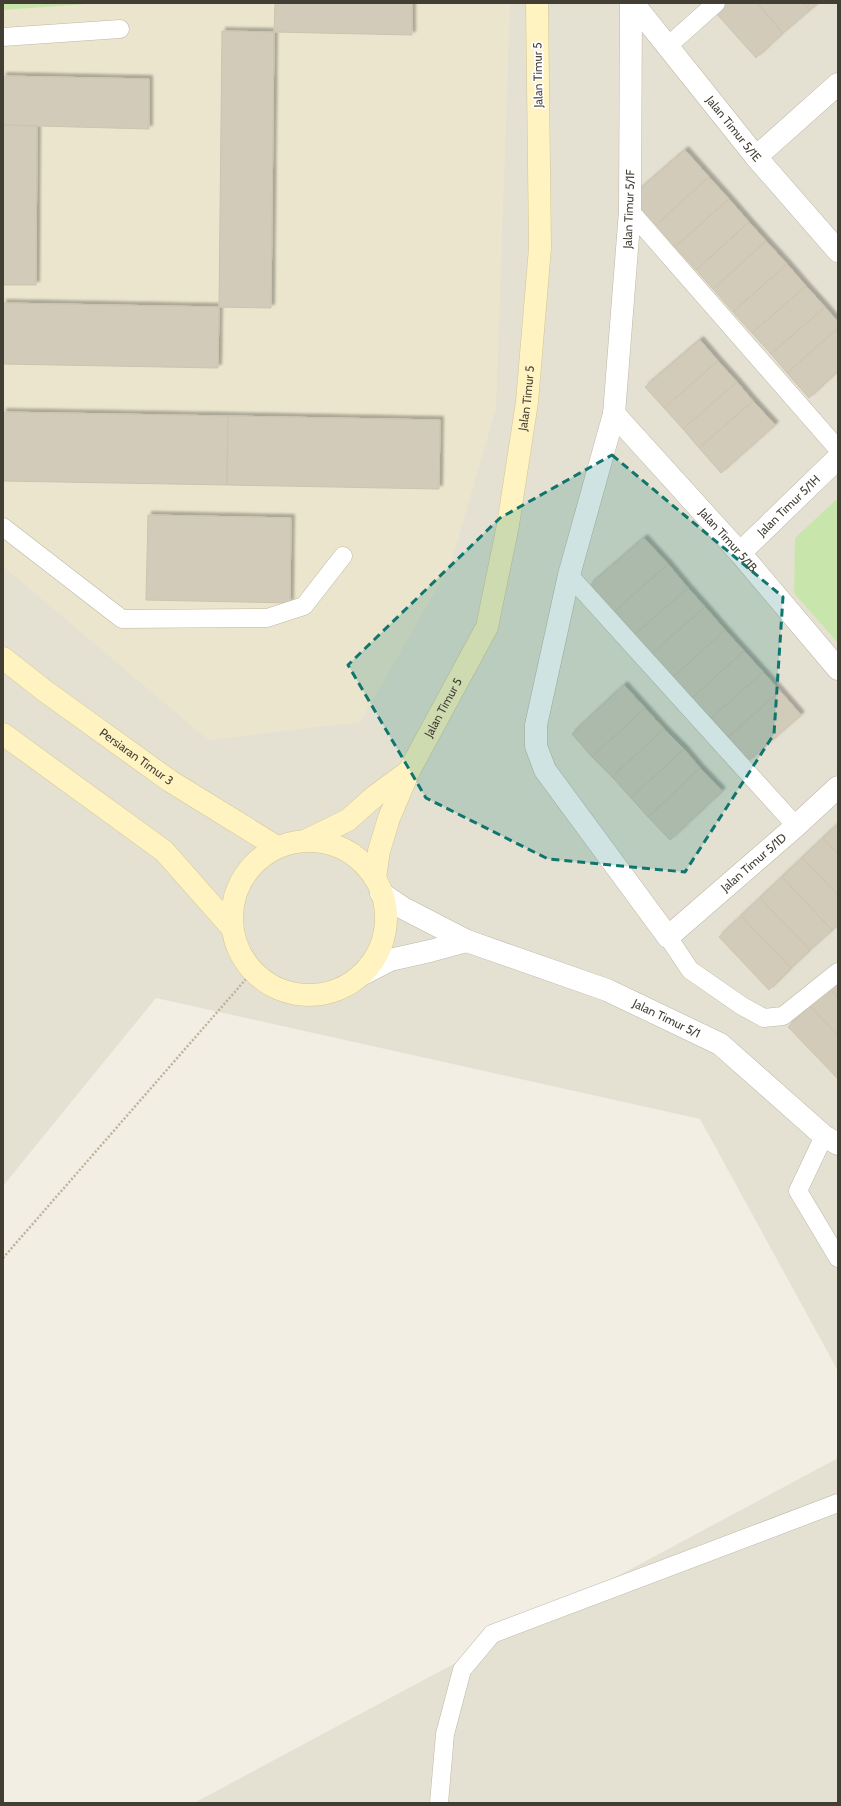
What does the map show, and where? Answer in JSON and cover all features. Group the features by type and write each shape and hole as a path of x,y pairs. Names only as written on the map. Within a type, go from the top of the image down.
{"street":[{"name":"Jalan Timur 5","path":"378,885 379,851 389,818 409,771 487,627 508,525 527,402 540,248 537,3"},
{"name":"Jalan Timur 5/1E","path":"632,3 756,157 838,250"},
{"name":"Jalan Timur 5/1F","path":"632,3 630,211 614,414 569,575 536,725 536,746 546,770 668,937"},
{"path":"756,157 838,84"},
{"name":"Jalan Timur 5/1B","path":"614,414 740,553 838,668"},
{"name":"Jalan Timur 5/1H","path":"740,553 838,458"},
{"name":"Persiaran Timur 3","path":"3,658 45,691 170,781 277,847"},
{"path":"3,734 164,851 232,928"},
{"name":"Jalan Timur 5","path":"307,840 348,820 375,796 409,771"},
{"name":"Jalan Timur 5/1D","path":"668,937 796,826 838,787"},
{"path":"360,975 377,955 386,929 385,903 378,885 358,858 334,844 307,840 292,842 277,847 256,860 241,880 232,903 232,928 239,951 253,971 271,985 294,994 318,995 341,988 360,975 390,960 467,941"},
{"name":"Jalan Timur 5/1","path":"378,885 403,908 467,941 607,990 720,1044 831,1140"}],"lane":[{"path":"668,46 716,3"},
{"path":"3,37 120,29"},
{"path":"630,211 838,449"},
{"path":"3,527 122,619 267,618 304,606 343,556"},
{"path":"569,575 796,826"},
{"path":"668,937 690,970 742,1006 764,1018 784,1016 838,972"},
{"path":"831,1140 798,1191 838,1258"},
{"path":"439,1803 445,1734 462,1670 492,1634 838,1503"}],"path":[{"path":"3,1258 253,971"}],"highlighted area":[{"path":"612,455 783,597 774,734 685,872 548,859 426,798 348,665 500,518"}],"shaded area":[{"path":"3,3 838,3 838,1371 700,1119 156,998 3,1186"},
{"path":"3,3 510,3 496,408 450,566 360,722 208,740 3,566"},
{"path":"838,1458 838,1803 194,1803"}],"green space":[{"path":"3,3 102,3 3,10"},
{"path":"838,498 838,643 794,593 795,538"}],"building":[{"path":"275,3 412,3 412,35 274,32"},
{"path":"726,3 757,3 783,33 756,58 715,12"},
{"path":"757,3 803,3 810,10 783,33"},
{"path":"803,3 818,3 810,10"},
{"path":"222,31 274,32 271,308 219,307"},
{"path":"3,76 149,79 149,129 3,125"},
{"path":"3,125 37,126 36,285 3,285"},
{"path":"685,150 709,177 656,225 631,197"},
{"path":"709,177 729,199 675,247 656,225"},
{"path":"729,199 749,222 696,270 675,247"},
{"path":"749,222 766,241 713,289 696,270"},
{"path":"766,241 787,264 733,312 713,289"},
{"path":"787,264 806,286 752,333 733,312"},
{"path":"806,286 825,307 771,354 752,333"},
{"path":"3,303 219,307 218,368 3,364"},
{"path":"825,307 838,322 838,328 787,373 771,354"},
{"path":"838,328 838,371 809,398 787,373"},
{"path":"700,340 718,361 664,408 645,387"},
{"path":"718,361 737,382 683,429 664,408"},
{"path":"737,382 753,401 699,448 683,429"},
{"path":"753,401 775,425 721,473 699,448"},
{"path":"3,412 228,416 227,485 3,481"},
{"path":"228,416 440,420 439,489 227,485"},
{"path":"148,515 291,518 290,603 146,600"},
{"path":"644,538 668,564 614,612 590,585"},
{"path":"668,564 688,588 634,635 614,612"},
{"path":"688,588 705,607 651,654 634,635"},
{"path":"705,607 725,630 672,678 651,654"},
{"path":"725,630 744,651 691,699 672,678"},
{"path":"744,651 763,672 709,720 691,699"},
{"path":"763,672 780,691 726,739 709,720"},
{"path":"624,685 645,708 592,757 572,734"},
{"path":"780,691 801,715 747,762 726,739"},
{"path":"645,708 664,729 612,777 592,757"},
{"path":"664,729 684,749 631,798 612,777"},
{"path":"684,749 700,768 648,817 631,798"},
{"path":"700,768 722,791 670,840 648,817"},
{"path":"838,824 838,854 823,838"},
{"path":"823,838 838,854 838,895 802,858"},
{"path":"802,858 838,895 838,924 832,930 782,877"},
{"path":"782,877 832,930 810,950 760,898"},
{"path":"760,898 810,950 791,968 741,916"},
{"path":"741,916 791,968 769,990 719,937"},
{"path":"838,979 838,998 829,988"},
{"path":"829,988 838,998 838,1035 810,1006"},
{"path":"810,1006 838,1035 838,1079 788,1027"}]}
